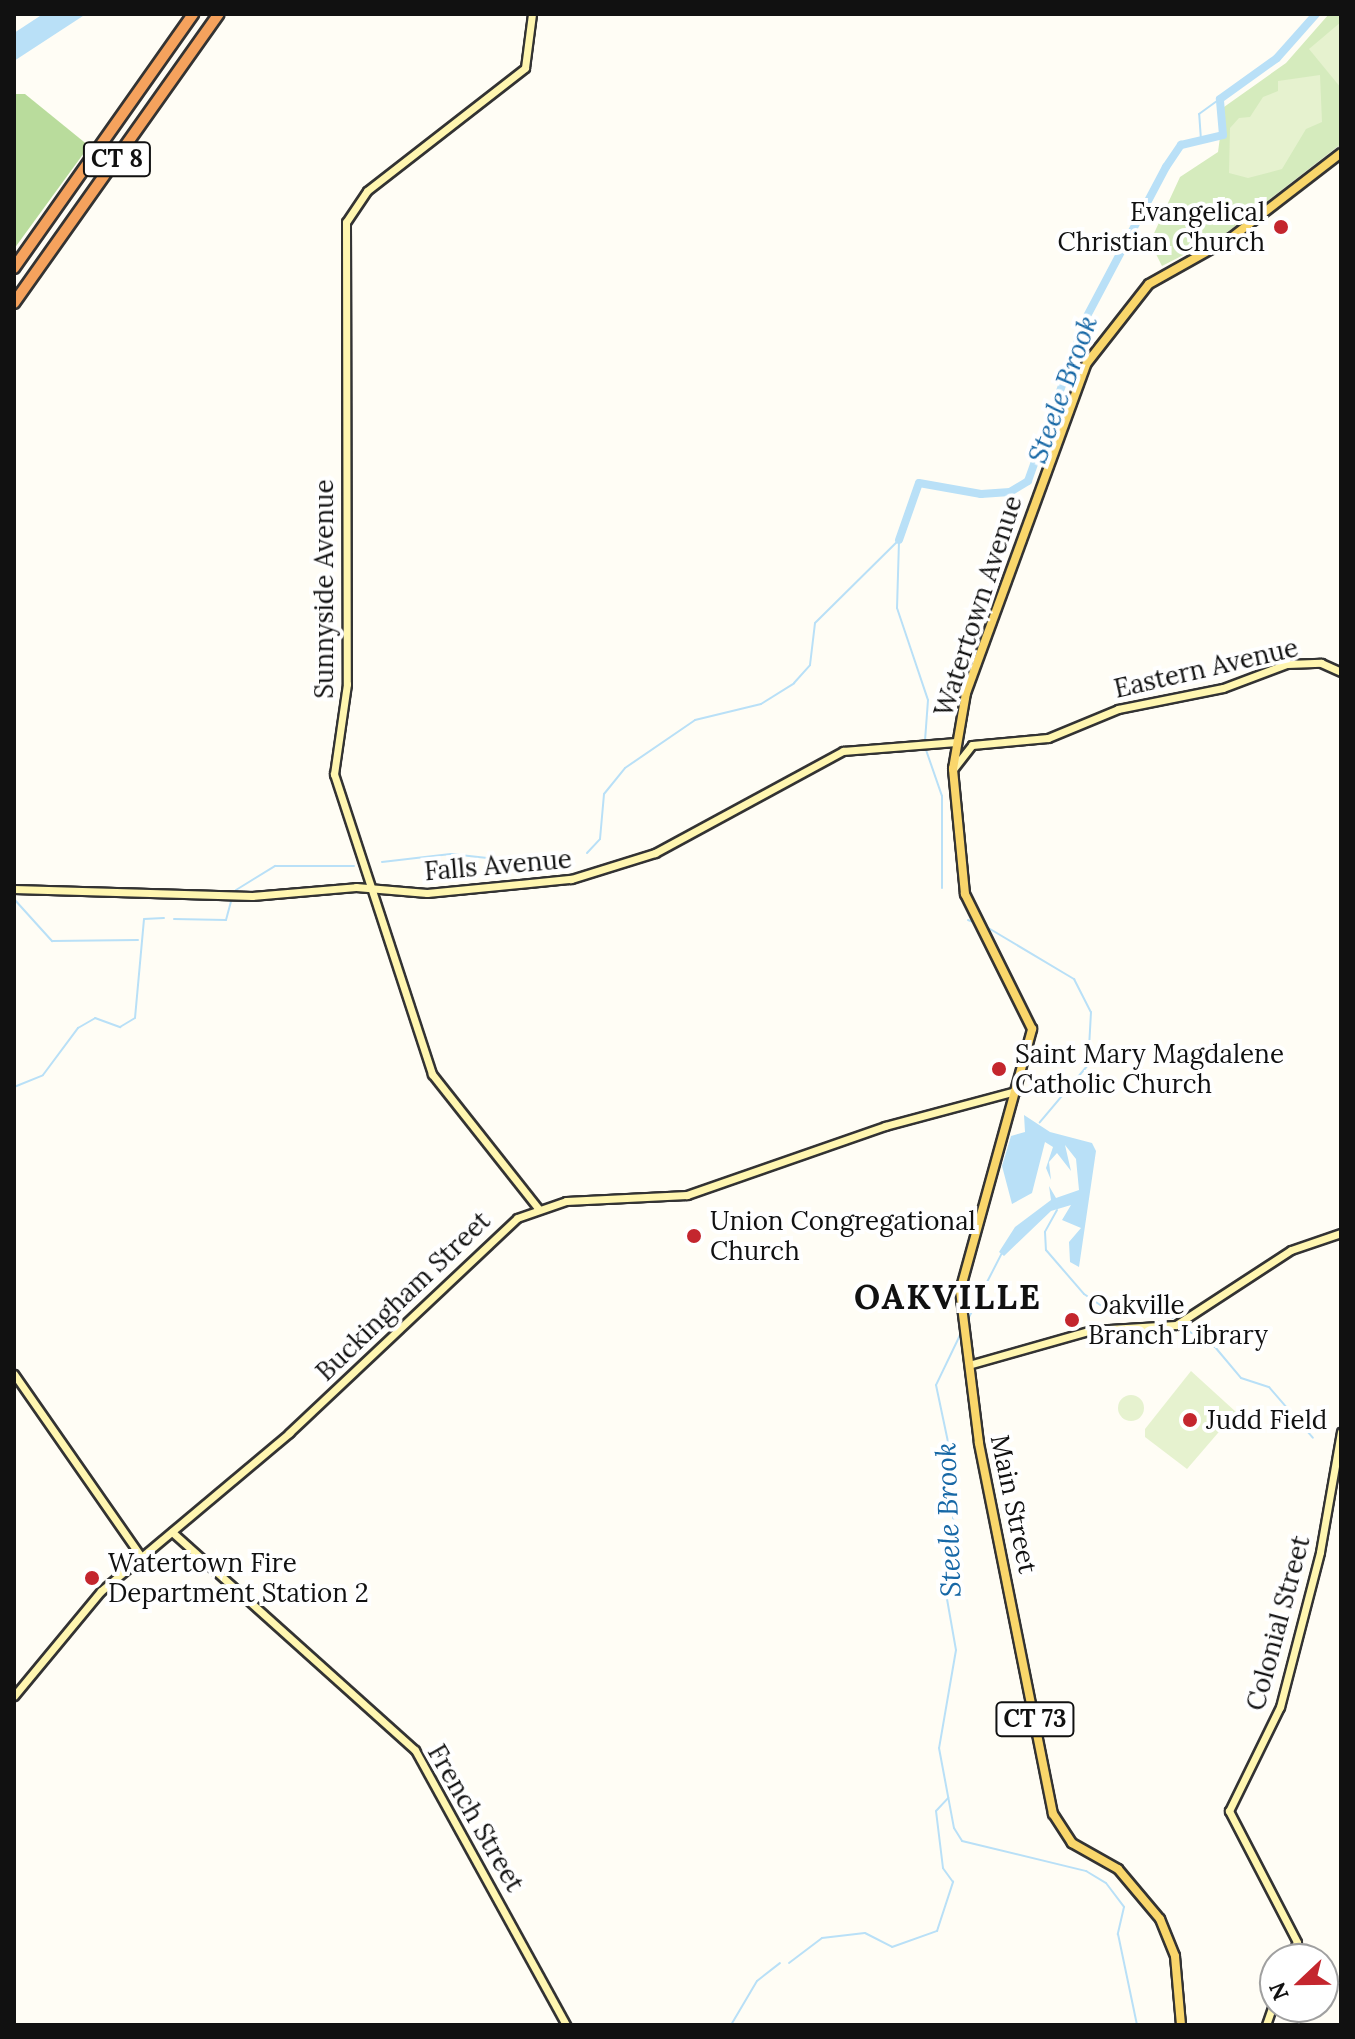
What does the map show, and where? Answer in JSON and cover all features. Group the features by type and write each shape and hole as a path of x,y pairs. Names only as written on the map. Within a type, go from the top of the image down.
{"highway":[{"name":"CT 8","path":"14,268 193,14"},
{"name":"CT 8","path":"14,303 219,14"}],"main road":[{"name":"Watertown Avenue","path":"995,957 975,918 961,869 953,769 956,742 966,693 1087,363 1149,284 1231,238 1341,153"},
{"name":"Main Street","path":"995,957 1032,1024 961,1286 962,1316 972,1364 979,1443 1053,1814 1072,1843 1118,1869 1160,1919 1175,1956 1181,2025"}],"street":[{"name":"Sunnyside Avenue","path":"532,14 529,63 367,191 344,230 347,684 334,774 369,890 432,1074 538,1208"},
{"name":"Eastern Avenue","path":"953,769 966,749 997,740 1048,738 1118,709 1223,688 1287,664 1321,663 1341,672"},
{"name":"Falls Avenue","path":"14,889 252,896 530,885 616,870 843,751 956,742"},
{"name":"Buckingham Street","path":"14,1696 79,1613 289,1433 500,1228 538,1208 687,1195 885,1126 1016,1091"},
{"path":"972,1364 1092,1330 1176,1325 1291,1250 1341,1233"},
{"path":"14,1374 141,1557"},
{"name":"Colonial Street","path":"1297,1943 1229,1811 1280,1707 1320,1552 1341,1432"},
{"name":"French Street","path":"172,1532 415,1750 566,2025"}],"green space":[{"path":"1329,14 1341,14 1341,144 1226,233 1162,266 1150,242 1180,177 1218,152 1224,107 1286,63"},
{"path":"1341,22 1341,88 1309,49"},
{"path":"1320,75 1322,122 1306,129 1282,169 1248,178 1229,173 1230,128 1239,118 1250,117 1263,97 1278,91 1278,81"},
{"path":"14,94 25,94 89,146 14,249"},
{"name":"Judd Field","path":"1191,1371 1236,1412 1187,1469 1145,1437 1145,1429"},
{"path":"1131,1395 1140,1399 1144,1408 1140,1417 1131,1421 1122,1417 1118,1408 1122,1399"}],"water":[{"path":"43,14 86,14 14,61 14,33"},
{"path":"1024,1115 1050,1132 1092,1143 1096,1151 1079,1267 1070,1262 1069,1242 1081,1228 1062,1220 1071,1205 1051,1211 1004,1256 999,1252 1015,1227 1051,1200 1049,1186 1056,1198 1079,1190 1076,1159 1065,1145 1071,1171 1057,1153 1049,1162 1051,1180 1046,1168 1053,1147 1045,1142 1032,1193 1012,1204 1002,1166 1011,1136 1025,1132"}],"waterway":[{"name":"Steele Brook","path":"899,540 919,483 981,494 1010,492 1028,481 1086,318 1166,167 1181,145 1223,135 1220,99 1277,58 1316,14"},
{"name":"Steele Brook","path":"1201,140 1199,114 1220,99"},
{"path":"587,853 600,839 604,794 625,768 695,720 761,704 794,683 810,665 815,623 899,540"},
{"name":"Steele Brook","path":"899,541 897,608 928,700 925,741"},
{"name":"Steele Brook","path":"925,747 942,796 942,888"},
{"path":"382,862 451,854 523,862"},
{"path":"236,890 275,866 354,866"},
{"path":"14,899 52,941 138,940"},
{"path":"174,919 226,920 231,901"},
{"path":"14,1087 43,1075 78,1028 95,1018 120,1027 135,1018 144,919 164,918"},
{"name":"Steele Brook","path":"968,920 976,923"},
{"name":"Steele Brook","path":"985,926 1074,979 1091,1012 1088,1065 1040,1122"},
{"path":"1057,1210 1045,1232 1046,1250 1084,1294 1108,1310 1151,1297 1173,1318"},
{"name":"Steele Brook","path":"967,1321 1002,1253"},
{"path":"1185,1329 1215,1347 1241,1378 1269,1387 1313,1438"},
{"name":"Steele Brook","path":"962,1331 936,1385 952,1461 954,1562 947,1599 956,1650 939,1748 954,1828 962,1841 1086,1871 1106,1883 1124,1907 1118,1934 1137,2025"},
{"path":"789,1963 822,1938 865,1933 892,1947 937,1931 953,1882 943,1868 936,1811 948,1798"},
{"path":"731,2025 757,1981 780,1963"}],"place":[{"name":"Evangelical Christian Church","path":"1281,227"},
{"name":"Saint Mary Magdalene Catholic Church","path":"999,1069"},
{"name":"Union Congregational Church","path":"694,1236"},
{"name":"Oakville Branch Library","path":"1072,1320"},
{"name":"Judd Field","path":"1190,1420"},
{"name":"Watertown Fire Department Station 2","path":"92,1578"}],"district":[{"name":"OAKVILLE","path":"948,1297"}]}
